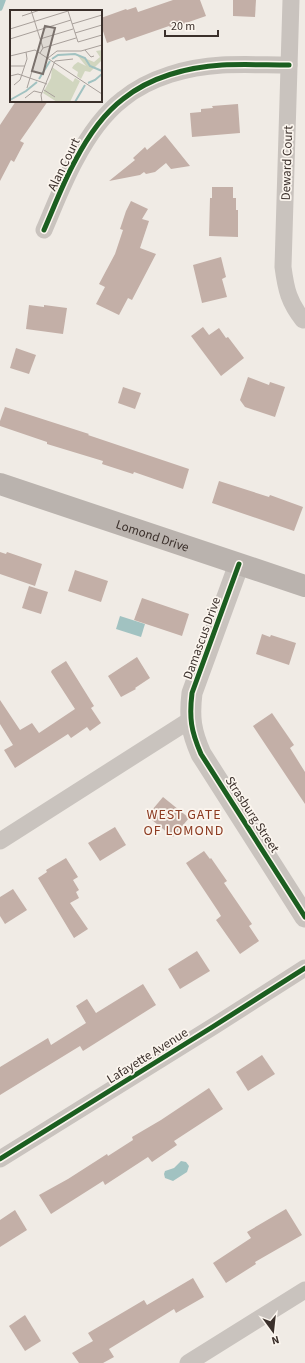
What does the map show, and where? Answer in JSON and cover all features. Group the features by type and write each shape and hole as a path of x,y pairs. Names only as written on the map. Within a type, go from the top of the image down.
{"main road":[{"name":"Lomond Drive","path":"0,484 305,586"}],"street":[{"name":"Deward Court","path":"291,0 283,267 289,298 294,309 303,320"},
{"name":"Alan Court","path":"44,230 74,162 90,134 103,117 123,99 156,80 177,72 202,67 222,65 289,66"},
{"name":"Damascus Drive","path":"190,720 192,693 239,564"},
{"path":"0,841 190,720"},
{"name":"Strasburg Street","path":"190,720 194,737 201,754 305,917"},
{"name":"Lafayette Avenue","path":"0,1158 305,968"},
{"path":"188,1363 305,1290"}],"water":[{"path":"120,616 145,624 141,637 116,629"},
{"path":"181,1161 186,1162 189,1166 187,1172 173,1181 165,1178 165,1171 174,1168"}],"building":[{"path":"173,0 200,0 206,16 183,24 183,22 170,27 169,26 126,41 124,37 107,43 102,28 102,18 136,7 138,12"},
{"path":"233,0 256,0 255,17 233,16"},
{"path":"15,102 47,102 20,141 24,143 14,162 11,160 0,181 0,125"},
{"path":"238,104 240,133 192,137 190,113 201,112 201,109 213,108 212,106"},
{"path":"165,135 190,166 171,169 166,163 155,172 146,174 144,172 140,175 109,181 135,160 133,158 145,147 147,150"},
{"path":"212,187 233,187 233,198 236,198 236,210 238,210 238,237 209,236 210,198 212,198"},
{"path":"131,201 148,209 142,219 149,221 140,248 156,254 132,300 128,298 119,315 96,304 105,287 99,284 115,254 123,230 120,229"},
{"path":"221,257 226,277 222,279 227,297 202,303 193,265"},
{"path":"29,305 67,308 63,334 26,329"},
{"path":"203,327 209,335 219,328 244,358 221,376 191,336"},
{"path":"16,348 36,355 29,374 10,368"},
{"path":"248,377 269,385 270,382 285,387 275,417 245,407 240,400"},
{"path":"123,387 141,393 135,409 118,403"},
{"path":"5,407 89,434 88,435 189,469 183,489 134,472 133,474 102,464 103,461 47,444 47,442 0,426 0,421"},
{"path":"219,481 269,497 270,495 303,507 294,531 212,503"},
{"path":"0,552 6,554 7,552 42,564 35,586 0,574"},
{"path":"75,570 108,581 101,602 68,591"},
{"path":"29,586 48,592 41,614 22,608"},
{"path":"142,598 189,614 182,636 134,620"},
{"path":"262,634 270,637 271,635 296,643 289,665 256,654"},
{"path":"137,657 150,678 135,688 136,689 121,697 108,676"},
{"path":"66,661 94,706 91,708 101,723 90,731 87,727 71,738 68,734 15,768 4,750 13,745 0,724 0,700 20,730 32,723 39,733 75,709 51,672"},
{"path":"272,713 294,745 290,748 305,772 305,804 253,726"},
{"path":"163,797 189,818 173,837 147,816"},
{"path":"115,827 126,845 100,861 88,843"},
{"path":"204,851 210,859 211,858 227,881 224,883 252,924 249,926 259,941 240,954 216,920 221,916 186,863"},
{"path":"66,858 78,877 73,880 79,890 76,892 79,898 70,903 88,929 74,938 38,878 47,872 46,870"},
{"path":"13,889 27,910 5,924 0,916 0,897"},
{"path":"197,951 210,971 180,989 168,969"},
{"path":"143,984 156,1005 83,1051 80,1046 0,1095 0,1067 48,1038 51,1045 86,1023 76,1006 87,999 96,1013"},
{"path":"262,1055 275,1074 248,1091 236,1072"},
{"path":"209,1088 223,1109 174,1141 177,1145 152,1162 148,1157 105,1185 103,1181 51,1214 39,1195 68,1179 107,1154 108,1156 133,1140 132,1137 161,1120"},
{"path":"286,1209 302,1235 255,1262 256,1264 226,1283 213,1263 251,1238 247,1232"},
{"path":"15,1210 27,1230 0,1247 0,1220"},
{"path":"193,1278 204,1297 176,1313 174,1309 109,1349 114,1357 103,1363 79,1363 72,1353 93,1341 88,1333 144,1300 147,1305"},
{"path":"25,1315 41,1341 25,1351 9,1326"}],"waterway":[{"path":"0,8 3,0"}],"cycle path":[{"path":"44,230 66,178 90,135 108,112 134,91 170,74 196,68 230,65 289,65"},
{"path":"239,564 192,693 192,724 201,754 305,917"},
{"path":"0,1159 305,968"}],"district":[{"name":"WEST GATE OF LOMOND","path":"184,822"}]}
